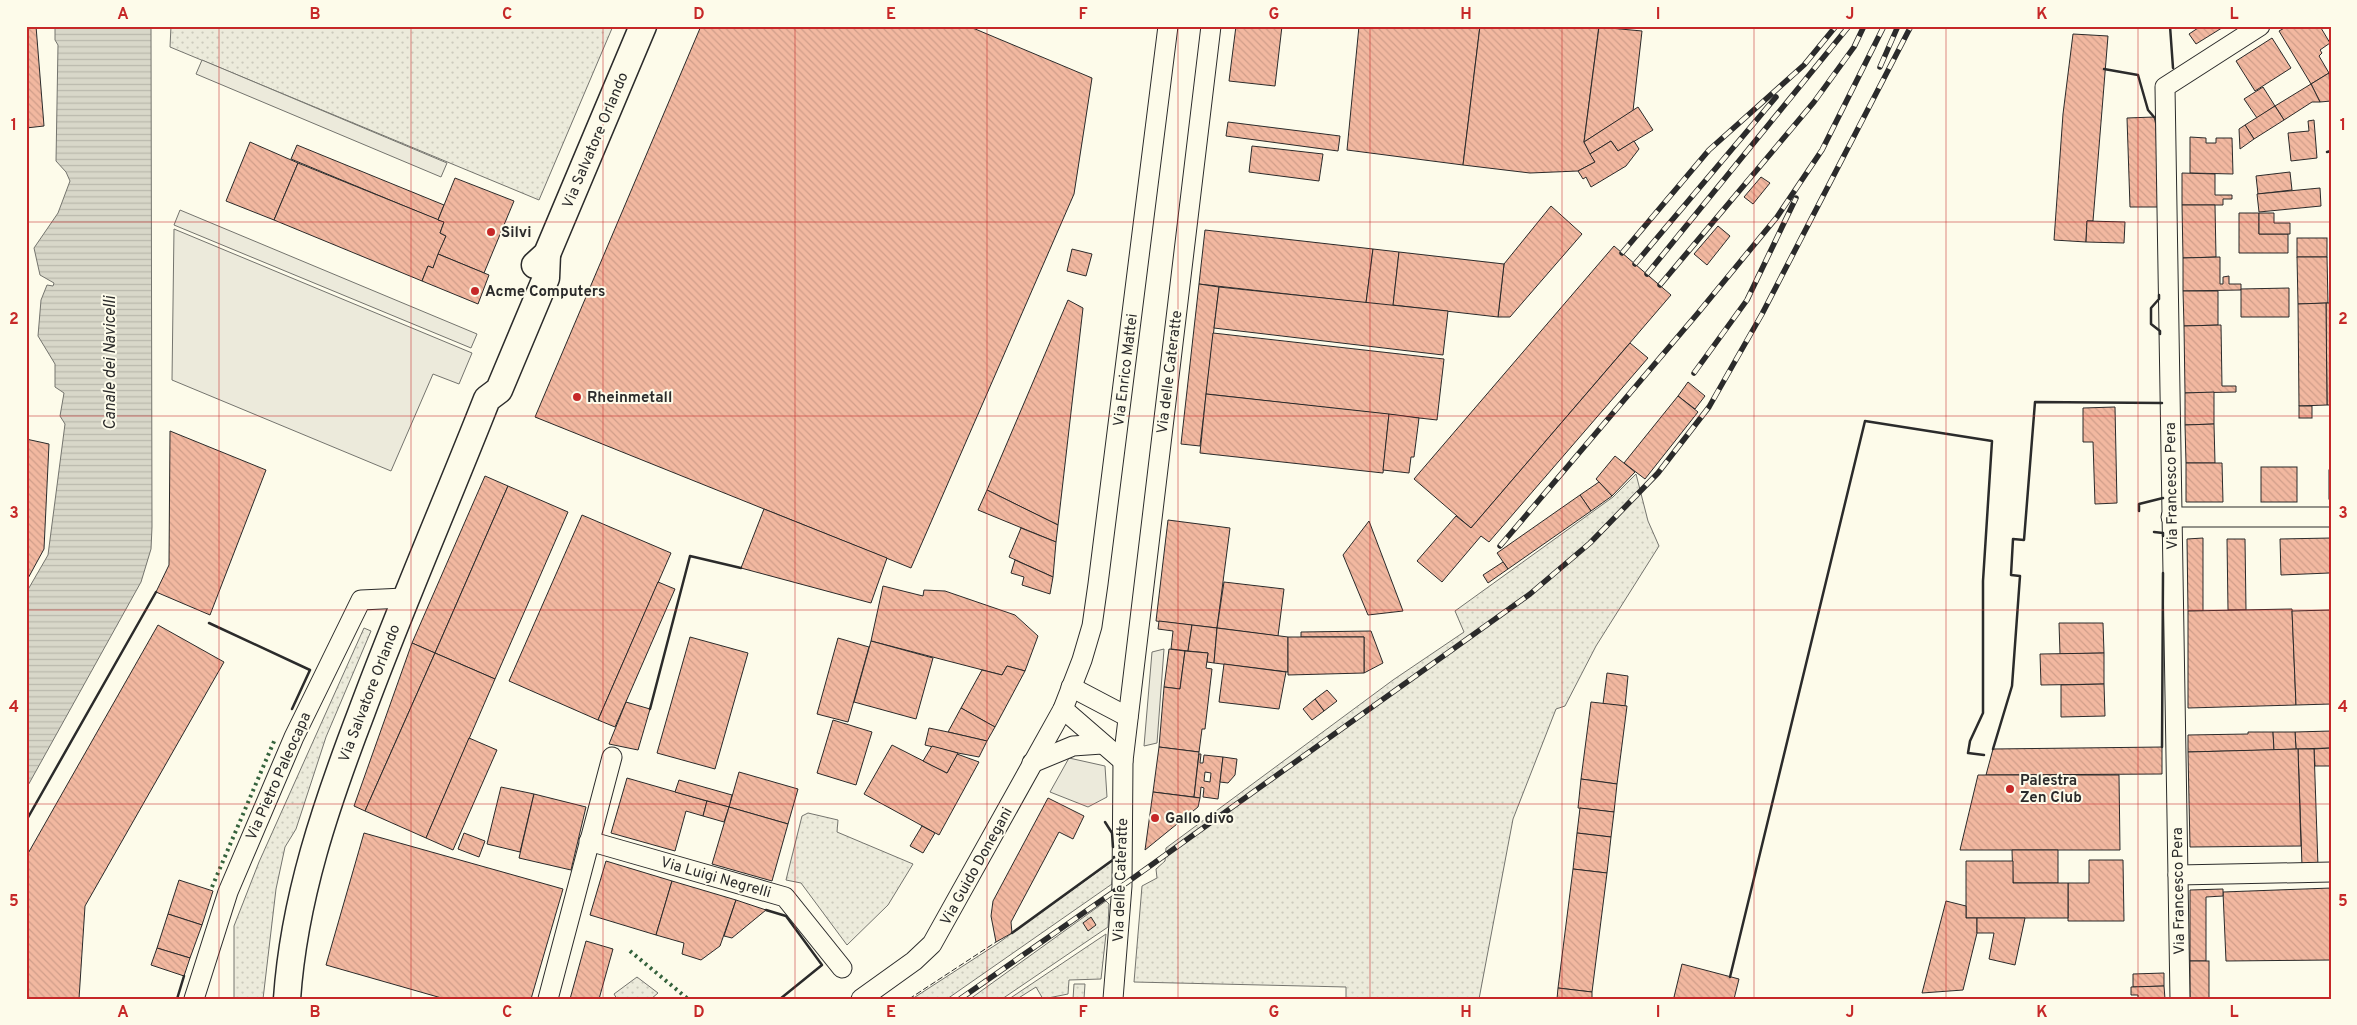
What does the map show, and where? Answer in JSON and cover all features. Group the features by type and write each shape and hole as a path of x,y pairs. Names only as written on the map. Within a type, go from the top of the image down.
{"main road":[{"name":"Via Salvatore Orlando","path":"287,999 295,927 308,867 326,806 404,598 487,399 482,384 530,271 547,254 644,26"}],"street":[{"name":"Via Enrico Mattei","path":"1063,709 1092,626 1168,26"},
{"name":"Via delle Cateratte","path":"1113,999 1122,886 1123,761 1210,26"},
{"name":"Via Francesco Pera","path":"2180,999 2165,87 2260,26"},
{"path":"2171,517 2331,517"},
{"name":"Via Pietro Paleocapa","path":"194,999 232,883 294,737 361,600 404,598"},
{"path":"1071,688 1128,717"},
{"path":"1063,709 1123,761"},
{"name":"Via Guido Donegani","path":"862,999 914,961 932,944 1063,709"},
{"path":"1032,763 1073,746 1102,744"},
{"path":"548,999 612,757"},
{"name":"Via Luigi Negrelli","path":"589,841 785,897 842,968"},
{"path":"2178,875 2331,872"}],"shaded area":[{"path":"171,26 613,26 539,200 170,47"},
{"path":"202,60 447,163 441,177 196,74"},
{"path":"180,210 477,334 471,348 174,225"},
{"path":"174,229 472,353 459,384 433,374 391,471 172,380"},
{"path":"1636,474 1648,521 1659,546 1596,646 1565,706 1556,709 1513,819 1479,999 1346,999 1346,987 1134,982 1142,886 1157,878 1156,869 1165,861 1166,848 1393,680 1464,632 1455,611 1613,497"},
{"path":"364,628 371,631 326,737 296,829 285,847 276,889 263,999 234,999 234,926 259,862"},
{"path":"1164,649 1157,743 1144,746 1152,652"},
{"path":"1069,758 1105,766 1107,797 1088,807 1050,792"},
{"path":"808,813 838,820 837,832 913,864 888,905 847,945 801,883 786,880 802,816"},
{"path":"1114,860 1112,884 947,999 912,999 997,944"},
{"path":"1106,901 1109,904 1108,927 1002,999 970,999"},
{"path":"1106,934 1101,979 1069,980 1068,994 1043,999 1036,987 1017,999 1009,999"},
{"path":"637,977 658,993 651,999 617,999 614,994"},
{"path":"1074,984 1085,984 1084,999 1073,999"}],"water":[{"name":"Canale dei Navicelli","path":"55,26 151,26 152,527 151,549 141,582 26,789 26,593 48,555 65,424 60,416 64,393 55,387 55,364 38,336 41,300 47,285 53,286 54,283 40,275 34,248 58,213 70,181 66,172 56,161 58,45 55,40"}],"building":[{"path":"26,26 36,26 44,126 26,128"},
{"path":"701,26 968,26 1092,78 1074,194 911,568 535,417"},
{"path":"1236,26 1282,26 1275,86 1229,81"},
{"path":"1359,26 1480,26 1463,165 1347,150"},
{"path":"1480,26 1599,26 1584,142 1595,162 1578,171 1530,173 1463,165"},
{"path":"2201,26 2225,26 2196,44 2189,34"},
{"path":"2288,26 2324,26 2321,28 2330,43 2320,50 2322,53 2319,56 2329,73 2311,84 2279,31"},
{"path":"1599,27 1642,31 1633,111 1584,142"},
{"path":"2073,34 2108,36 2093,221 2087,221 2086,242 2054,240 2063,114"},
{"path":"2272,38 2291,68 2255,91 2236,61"},
{"path":"2329,73 2331,101 2320,102 2311,84"},
{"path":"2311,84 2320,102 2312,102 2284,120 2275,106"},
{"path":"2263,87 2275,106 2257,118 2244,99"},
{"path":"2275,106 2284,120 2254,139 2245,125"},
{"path":"1638,107 1653,130 1618,151 1611,141 1590,154 1584,142"},
{"path":"2154,117 2156,125 2158,207 2130,207 2127,118"},
{"path":"2314,120 2317,158 2291,161 2288,133 2309,131 2308,121"},
{"path":"1228,122 1340,136 1338,151 1226,136"},
{"path":"2245,125 2254,139 2240,149 2239,129"},
{"path":"2190,137 2206,138 2206,143 2216,143 2216,138 2232,138 2233,174 2190,173"},
{"path":"1611,141 1618,151 1634,141 1639,149 1626,166 1591,187 1586,177 1583,179 1578,171 1595,162 1590,154"},
{"path":"250,142 298,163 274,220 226,201"},
{"path":"297,145 444,205 438,220 291,159"},
{"path":"1252,146 1323,154 1319,181 1249,172"},
{"path":"298,163 444,222 440,233 446,236 433,268 428,266 422,281 274,220"},
{"path":"2290,172 2292,190 2258,194 2256,176"},
{"path":"2182,173 2215,174 2215,195 2232,195 2232,199 2223,199 2223,205 2182,205"},
{"path":"1761,177 1770,183 1753,204 1744,197"},
{"path":"455,178 514,201 484,273 438,254 446,236 440,233 444,222 438,220"},
{"path":"2320,188 2321,206 2259,212 2257,194"},
{"path":"2182,205 2215,205 2216,257 2183,258"},
{"path":"1551,206 1582,234 1510,317 1498,317 1504,264"},
{"path":"2239,213 2259,213 2259,234 2288,234 2288,253 2239,253"},
{"path":"2259,213 2274,213 2274,223 2290,223 2290,234 2259,234"},
{"path":"2087,221 2125,222 2124,243 2086,242"},
{"path":"1718,226 1730,236 1707,265 1694,254"},
{"path":"1205,230 1373,249 1366,303 1199,284"},
{"path":"2297,238 2327,238 2327,257 2297,257"},
{"path":"1614,246 1671,295 1471,528 1414,479"},
{"path":"1072,249 1092,254 1086,276 1067,271"},
{"path":"1373,249 1399,252 1393,307 1366,303"},
{"path":"1399,252 1504,264 1498,317 1393,305"},
{"path":"438,254 489,275 478,304 422,281 428,266 433,268"},
{"path":"2220,257 2220,284 2223,284 2223,277 2229,276 2229,284 2241,284 2241,290 2183,291 2183,258"},
{"path":"2297,257 2327,257 2328,303 2298,304"},
{"path":"1199,284 1219,287 1200,446 1181,444"},
{"path":"1219,287 1448,311 1443,355 1214,328"},
{"path":"2289,288 2289,317 2241,317 2241,289"},
{"path":"2183,291 2218,291 2218,325 2184,326"},
{"path":"1068,300 1083,308 1058,525 987,490"},
{"path":"2326,303 2331,303 2331,405 2327,405"},
{"path":"2326,303 2327,405 2299,406 2298,304"},
{"path":"2221,325 2222,386 2236,386 2236,392 2185,393 2184,326"},
{"path":"1213,333 1444,359 1437,420 1206,394"},
{"path":"1630,343 1648,358 1489,542 1481,536 1442,582 1417,561 1456,516 1471,528"},
{"path":"1688,382 1705,396 1695,409 1678,396"},
{"path":"2214,392 2214,424 2185,425 2185,393"},
{"path":"1206,394 1389,414 1383,473 1200,453"},
{"path":"1678,396 1698,412 1645,479 1624,463"},
{"path":"2299,406 2312,406 2312,418 2299,418"},
{"path":"2115,407 2117,503 2095,504 2093,442 2083,442 2083,408"},
{"path":"1389,414 1419,418 1414,457 1411,457 1409,473 1383,470"},
{"path":"2214,424 2215,463 2186,463 2185,425"},
{"path":"170,431 266,470 210,615 156,592 169,565"},
{"path":"26,439 49,444 44,549 26,582"},
{"path":"1615,456 1635,472 1612,496 1596,479"},
{"path":"2186,463 2222,463 2223,502 2186,502"},
{"path":"2261,467 2297,467 2297,502 2261,502"},
{"path":"2329,470 2331,470 2331,499 2329,499"},
{"path":"485,476 508,486 435,653 412,643"},
{"path":"1599,482 1612,496 1591,511 1580,495"},
{"path":"508,486 568,512 495,679 435,653"},
{"path":"987,490 1058,525 1056,542 978,510"},
{"path":"1580,495 1591,511 1508,569 1497,553"},
{"path":"764,509 887,558 871,603 741,568"},
{"path":"582,515 671,553 598,720 509,681"},
{"path":"1168,520 1230,528 1217,628 1156,621"},
{"path":"1369,521 1403,611 1368,615 1343,555"},
{"path":"1021,528 1056,542 1053,577 1009,557"},
{"path":"2203,538 2203,611 2188,611 2187,539"},
{"path":"2331,538 2331,572 2281,575 2280,539"},
{"path":"2227,539 2245,539 2246,610 2228,610"},
{"path":"1015,560 1053,577 1050,594 1022,585 1024,577 1011,573"},
{"path":"1503,562 1508,569 1488,583 1483,575"},
{"path":"658,582 675,589 615,727 598,720"},
{"path":"1224,582 1284,589 1278,636 1217,628"},
{"path":"883,586 923,596 924,590 945,591 1015,615 1038,636 1025,671 1007,666 1002,675 871,641"},
{"path":"2292,609 2296,705 2188,708 2188,611"},
{"path":"2331,610 2331,704 2296,705 2292,611"},
{"path":"1159,621 1192,625 1188,651 1171,649 1173,631 1158,629"},
{"path":"2059,623 2103,623 2104,653 2060,654"},
{"path":"158,625 224,662 85,906 79,999 26,999 26,857"},
{"path":"1192,625 1217,628 1214,663 1207,662 1208,653 1188,651"},
{"path":"1217,628 1288,637 1288,672 1214,663"},
{"path":"1371,631 1383,663 1364,673 1364,637 1301,637 1301,632"},
{"path":"690,637 748,653 715,769 657,753"},
{"path":"1288,637 1364,637 1364,673 1288,675"},
{"path":"838,638 869,647 848,722 817,714"},
{"path":"871,641 933,658 916,719 854,702"},
{"path":"412,643 435,653 365,811 354,806"},
{"path":"1169,649 1185,651 1180,689 1164,687"},
{"path":"1185,651 1208,653 1206,668 1212,669 1205,729 1202,729 1199,752 1159,747 1164,687 1180,689"},
{"path":"435,653 495,679 426,838 365,811"},
{"path":"2104,653 2104,684 2041,685 2040,654"},
{"path":"1224,664 1286,672 1279,709 1219,702"},
{"path":"1007,666 1025,671 995,727 961,708 982,670 1002,675"},
{"path":"1607,673 1628,676 1625,706 1603,704"},
{"path":"2104,684 2105,716 2061,717 2061,685"},
{"path":"1327,690 1337,701 1324,711 1315,699"},
{"path":"1315,699 1324,711 1312,720 1303,709"},
{"path":"626,702 650,709 638,750 609,744"},
{"path":"1591,702 1627,706 1617,784 1581,779"},
{"path":"961,708 995,727 987,741 948,732"},
{"path":"833,720 872,732 856,785 817,773"},
{"path":"929,728 987,741 979,757 958,753 925,745"},
{"path":"2331,731 2331,748 2296,749 2295,732"},
{"path":"2248,732 2273,732 2274,750 2188,752 2188,735 2248,734"},
{"path":"2273,732 2295,732 2296,749 2274,750"},
{"path":"469,738 497,750 453,850 426,838"},
{"path":"892,745 947,773 957,754 979,762 939,835 864,794"},
{"path":"932,746 958,753 947,773 923,761"},
{"path":"1159,747 1199,752 1194,797 1153,792"},
{"path":"2162,747 2162,774 1986,775 1993,749"},
{"path":"2331,748 2331,766 2315,766 2314,749"},
{"path":"2298,749 2314,749 2318,866 2302,866"},
{"path":"2298,749 2301,846 2190,847 2188,752"},
{"path":"1199,754 1201,754 1200,763 1203,763 1204,755 1223,757 1218,799 1203,797 1204,788 1201,787 1200,798 1194,797","holes":["1205,772 1211,773 1210,782 1204,781"]},
{"path":"1223,757 1237,759 1235,775 1228,783 1220,782"},
{"path":"739,772 798,789 788,824 729,807"},
{"path":"1978,775 2119,775 2120,850 1960,850"},
{"path":"627,778 707,801 703,816 686,811 675,851 611,833"},
{"path":"1581,779 1617,784 1614,812 1578,808"},
{"path":"679,780 732,795 729,807 675,792"},
{"path":"501,787 534,794 520,852 487,844"},
{"path":"1153,792 1200,798 1198,807 1145,850"},
{"path":"534,794 586,807 571,870 519,858"},
{"path":"1048,798 1084,816 1073,839 1059,832 1011,922 1012,933 996,942 991,916 993,901"},
{"path":"707,801 729,807 724,822 703,816"},
{"path":"729,807 788,824 772,881 712,864"},
{"path":"1580,808 1614,812 1611,837 1577,833"},
{"path":"922,826 935,833 923,853 910,846"},
{"path":"364,833 563,889 531,999 445,999 326,965"},
{"path":"464,833 485,841 479,857 458,849"},
{"path":"1577,833 1611,837 1607,873 1573,869"},
{"path":"2012,850 2058,850 2058,883 2013,883"},
{"path":"2089,860 2123,860 2124,921 2068,921 2068,883 2089,883"},
{"path":"606,861 672,881 656,935 590,915"},
{"path":"1966,861 2013,861 2013,883 2068,883 2068,918 1966,918"},
{"path":"1573,869 1607,873 1592,992 1558,988"},
{"path":"179,880 213,891 202,925 168,914"},
{"path":"672,881 736,900 720,946 701,960 682,954 684,943 656,935"},
{"path":"2331,888 2331,960 2226,961 2223,892"},
{"path":"2223,889 2223,896 2206,897 2206,961 2190,961 2190,890"},
{"path":"736,900 766,910 732,938 724,936"},
{"path":"1946,901 1966,906 1966,918 1977,918 1977,933 1963,990 1922,993"},
{"path":"168,914 202,925 190,958 157,948"},
{"path":"1091,917 1096,925 1088,931 1083,923"},
{"path":"1977,918 2025,918 2015,965 1989,959 1994,933 1977,933"},
{"path":"586,941 613,949 599,999 570,999"},
{"path":"157,948 190,958 184,976 151,965"},
{"path":"2190,961 2209,961 2209,999 2190,999"},
{"path":"1682,964 1739,979 1734,999 1680,999 1674,997"},
{"path":"2164,973 2164,986 2133,987 2133,974"},
{"path":"2164,986 2165,999 2138,999 2138,995 2131,995 2131,987"},
{"path":"1558,988 1592,992 1592,999 1557,999"}],"railway":[{"path":"1622,253 1709,150 1804,65 1836,26"},
{"path":"1647,274 1849,26"},
{"path":"1660,285 1814,102 1854,47 1864,26"},
{"path":"1500,546 1777,217 1822,150 1884,26"},
{"path":"1880,67 1898,26"},
{"path":"960,999 1122,886 1530,594 1590,543 1658,473 1709,407 1762,314 1911,26"},
{"path":"1635,264 1776,97"},
{"path":"1694,373 1747,300 1796,198"}],"hedge":[{"path":"212,887 275,739"},
{"path":"630,951 688,999"}],"fence":[{"path":"909,999 996,942"}],"wall":[{"path":"2170,26 2173,68"},
{"path":"2104,69 2138,75 2148,110 2154,117"},
{"path":"2327,152 2331,151"},
{"path":"2159,295 2159,299 2151,308 2151,324 2160,331 2160,334"},
{"path":"1993,749 2012,686 2020,576 2011,575 2013,539 2024,540 2035,402 2162,403"},
{"path":"1730,977 1865,421 1992,441 1983,581 1983,713 1970,741 1968,753 1984,755"},
{"path":"2139,511 2139,504 2163,498"},
{"path":"2154,532 2163,533 2163,536"},
{"path":"650,709 690,556 741,568"},
{"path":"2162,747 2163,573"},
{"path":"26,821 156,592"},
{"path":"209,623 310,670 292,709"},
{"path":"1105,822 1112,833 1113,847"},
{"path":"1012,933 1114,859 1114,857"},
{"path":"766,910 786,916 822,965 780,999"},
{"path":"177,999 184,976"}],"place":[{"name":"Silvi","path":"491,232"},
{"name":"Acme Computers","path":"475,291"},
{"name":"Rheinmetall","path":"577,397"},
{"name":"Palestra Zen Club","path":"2010,789"},
{"name":"Gallo divo","path":"1155,818"}]}
